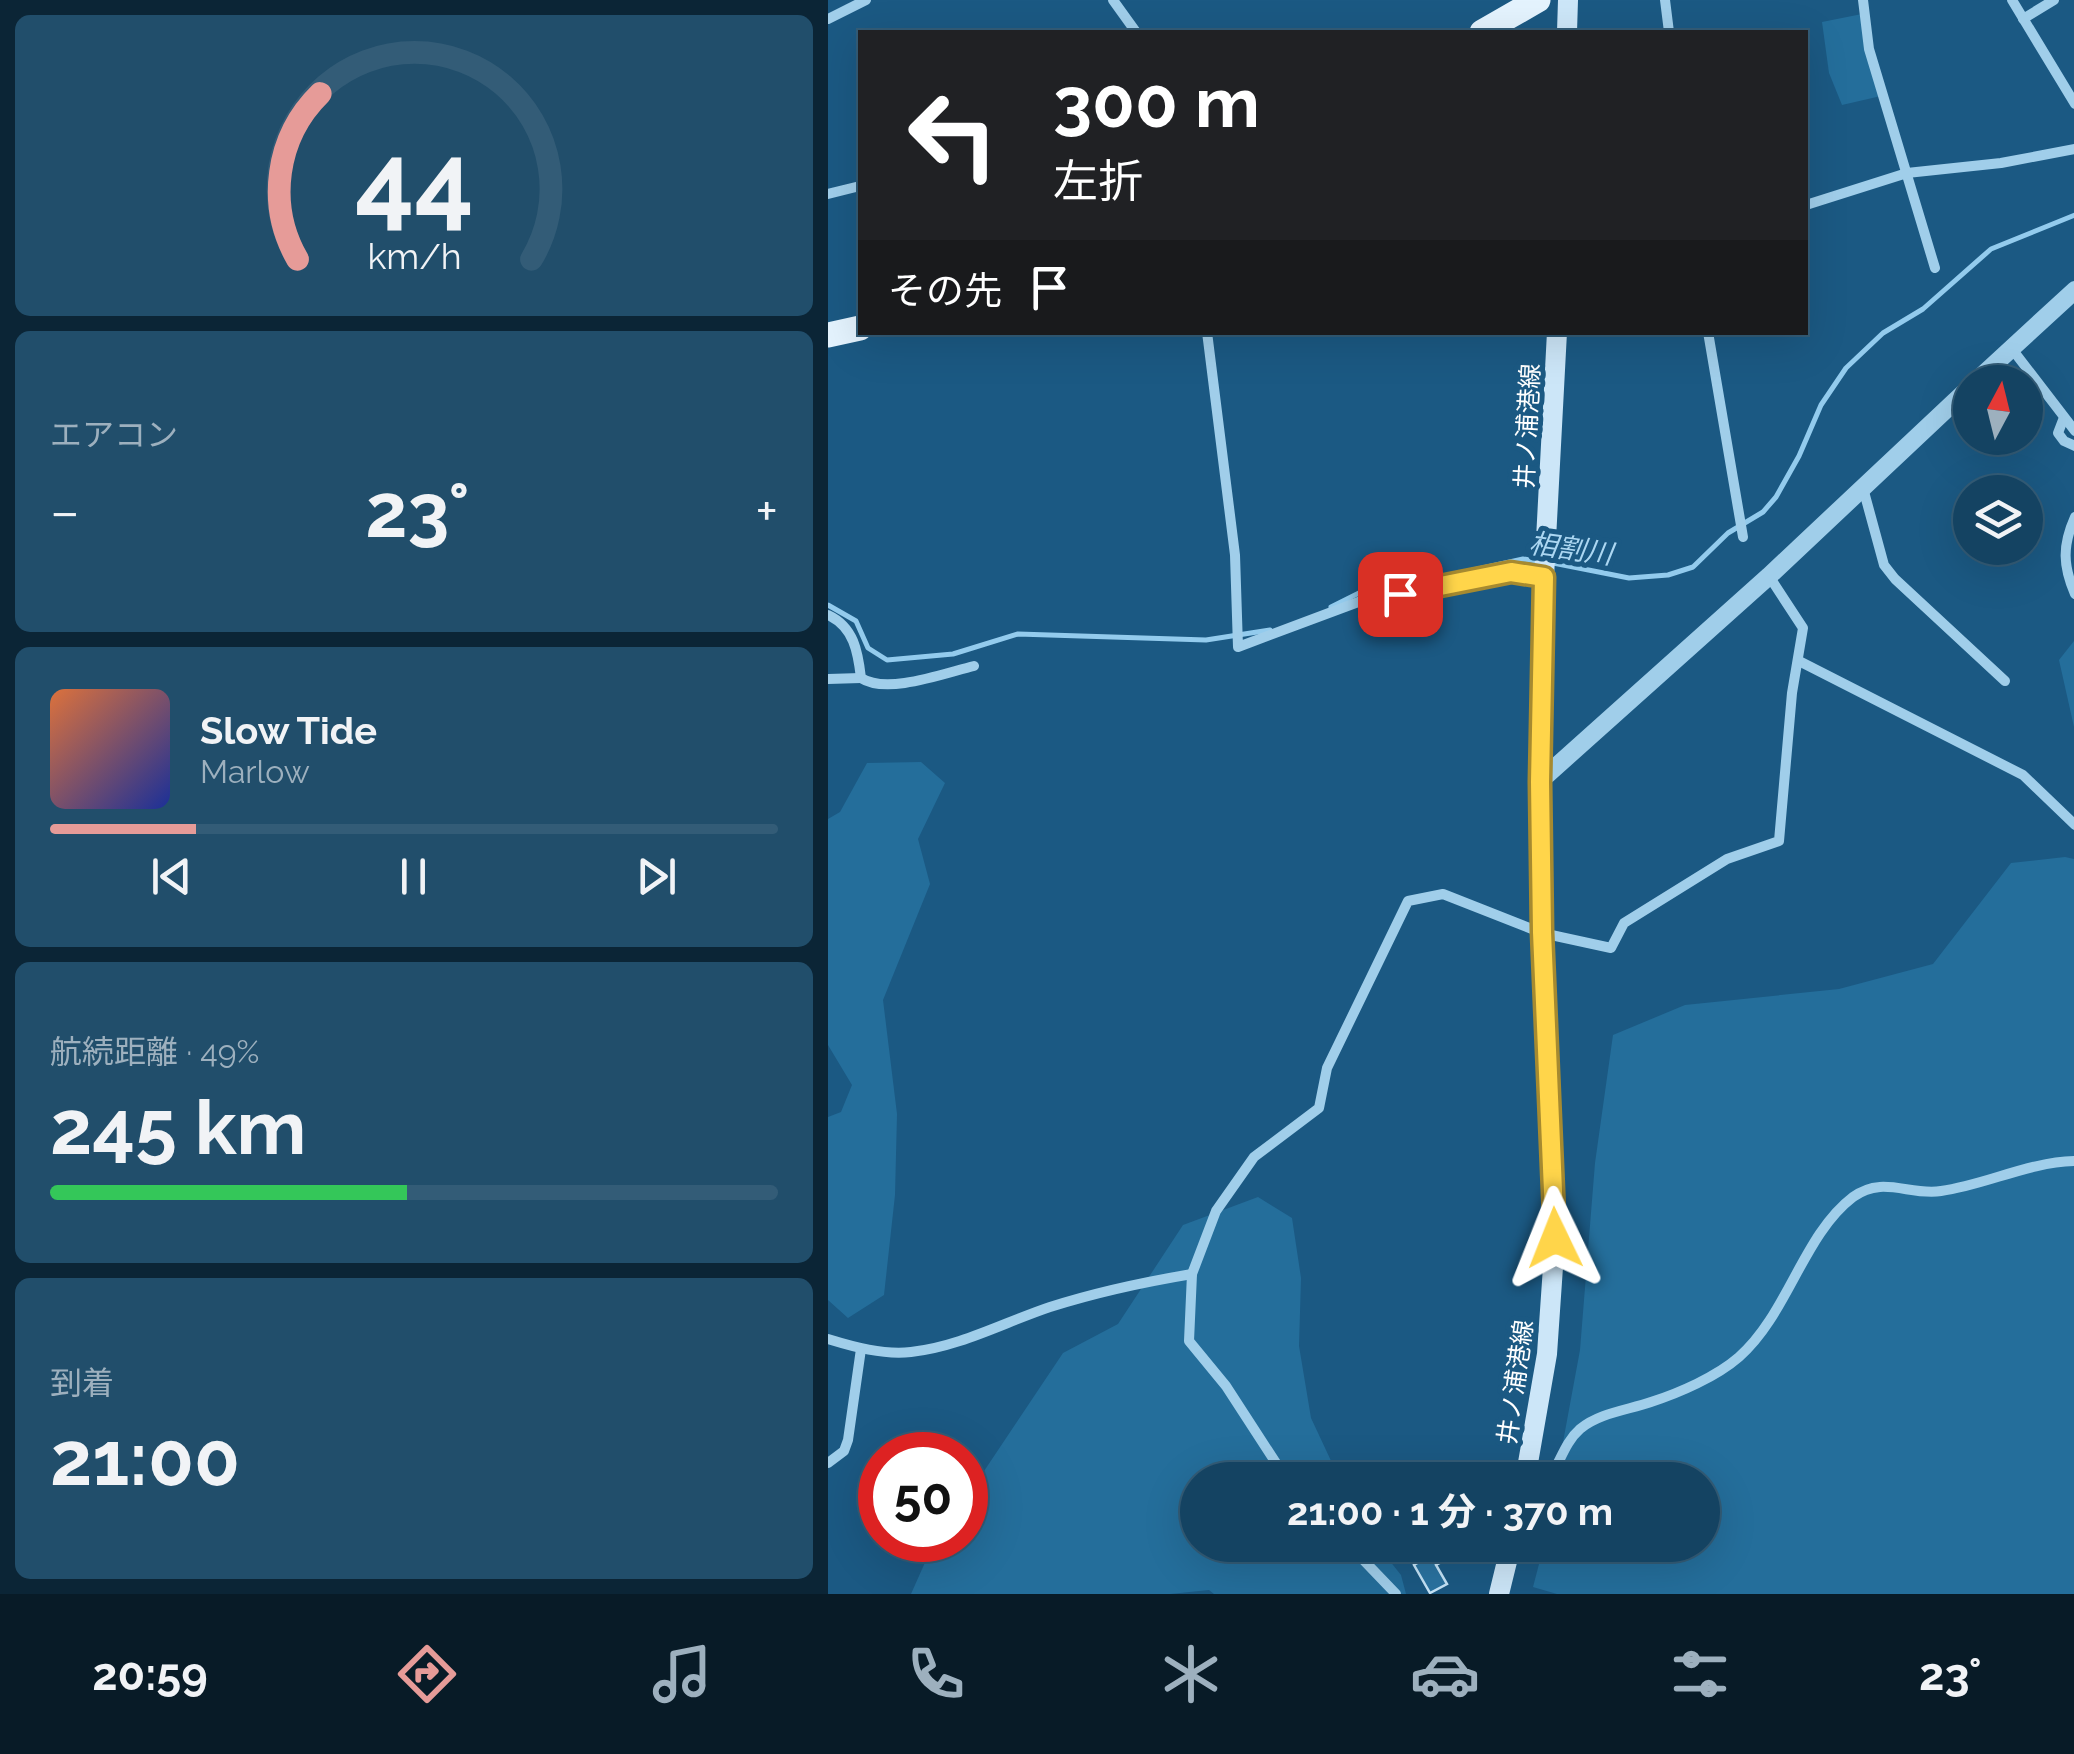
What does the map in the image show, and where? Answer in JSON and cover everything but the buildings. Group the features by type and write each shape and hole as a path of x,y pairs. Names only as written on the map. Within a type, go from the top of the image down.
{"main road":[{"path":"1486,30 1538,0"},
{"path":"1568,0 1568,30"},
{"path":"828,336 858,328"},
{"name":"井ノ浦港線","path":"1529,1462 1546,1354 1555,1238 1540,782 1544,577 1557,335"},
{"path":"1499,1594 1507,1562"}],"street":[{"path":"828,19 866,0"},
{"path":"1114,0 1135,30"},
{"path":"1665,0 1669,30"},
{"path":"1863,0 1869,49 1935,268"},
{"path":"2012,0 2074,104"},
{"path":"2023,19 2054,0"},
{"path":"1808,204 1907,173 2002,163 2074,149"},
{"path":"828,194 858,186"},
{"path":"1995,365 2074,290"},
{"path":"1207,335 1235,555 1238,647 1362,601 1511,572 1544,577"},
{"path":"1709,335 1743,537"},
{"path":"2012,349 2074,431"},
{"path":"1540,782 1953,404"},
{"path":"2063,420 2058,433 2064,442 2074,446"},
{"path":"1863,488 1884,565 2005,682"},
{"path":"2074,517 2068,532 2065,570 2074,594"},
{"path":"1275,1462 1226,1386 1189,1341 1192,1274 1216,1211 1254,1157 1319,1108 1327,1068 1408,900 1444,894 1542,932 1611,948 1624,922 1726,859 1778,841 1792,693 1803,628 1769,576"},
{"path":"828,615 846,626 858,651 861,678"},
{"path":"1799,662 2022,774 2074,825"},
{"path":"828,679 861,678 869,683 891,685 974,666"},
{"path":"1558,1462 1566,1446 1594,1420 1683,1390 1738,1359 1770,1322 1820,1235 1853,1197 1881,1185 1940,1192 2010,1172 2074,1161"},
{"path":"828,1339 861,1350 910,1352 957,1341 1129,1284 1192,1274"},
{"path":"828,1462 844,1451 848,1440 861,1350"},
{"path":"1365,1562 1396,1594"}],"shaded area":[{"path":"1862,14 1881,96 1842,105 1829,73 1822,22"},
{"path":"2074,641 2074,727 2059,660"},
{"path":"921,762 945,783 918,839 930,884 883,1000 897,1114 895,1195 884,1295 848,1318 828,1300 828,1117 841,1112 852,1085 828,1045 828,819 840,812 867,763"},
{"path":"2074,859 2074,1594 1557,1594 1533,1587 1540,1562 1720,1562 1720,1462 1559,1462 1580,1350 1595,1163 1613,1035 1685,1005 1839,989 1933,964 2011,863"},
{"path":"1258,1197 1292,1218 1301,1278 1299,1346 1311,1418 1332,1462 1180,1462 1180,1562 1391,1562 1401,1575 1406,1594 1214,1594 1209,1590 1170,1594 911,1594 925,1562 988,1562 988,1465 1063,1353 1118,1324 1183,1225"}],"waterway":[{"name":"相割川","path":"1548,562 1629,578 1668,575 1693,567 1728,533 1763,512 1776,497 1821,405 1846,368 1883,333 1923,309 1991,249 2075,215"},
{"name":"相割川","path":"1331,607 1369,588 1406,585 1523,559 1537,561"},
{"name":"相割川","path":"828,605 856,621 868,648 887,660 953,654 1018,634 1206,640 1270,630"}],"route":[{"path":"1400,594 1511,572 1544,577 1542,932 1555,1238"}]}
